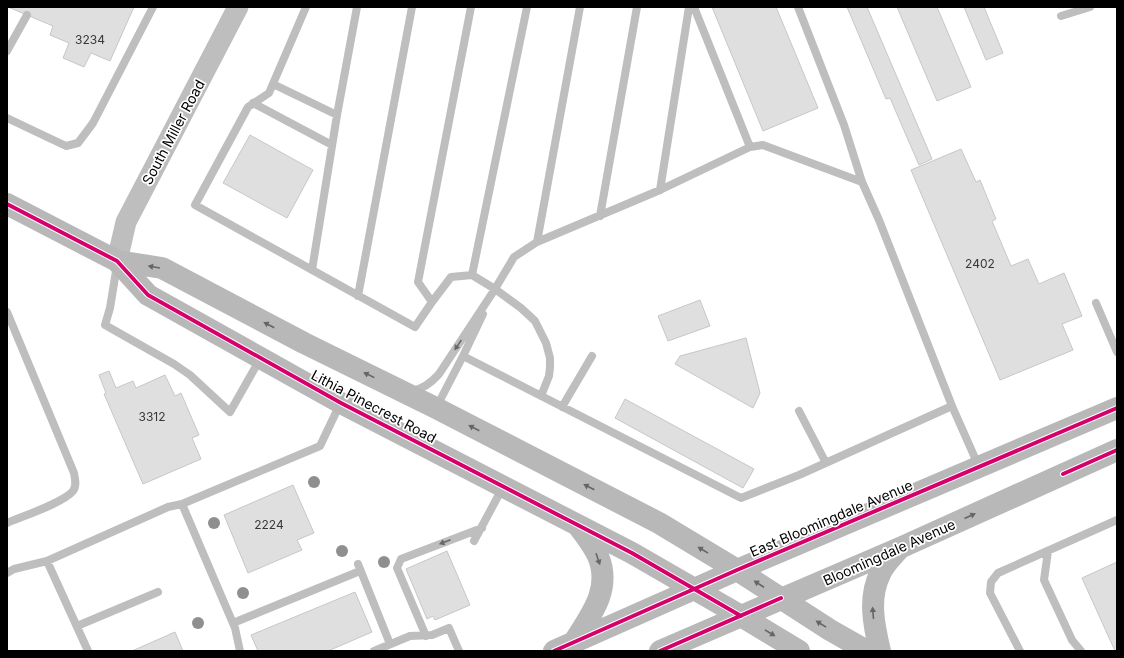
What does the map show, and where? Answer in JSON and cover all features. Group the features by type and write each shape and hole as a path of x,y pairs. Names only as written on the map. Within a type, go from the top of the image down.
{"main road":[{"name":"Lithia Pinecrest Road","path":"7,204 117,260 162,268 304,343 436,408 659,523 867,651"},
{"name":"Lithia Pinecrest Road","path":"117,260 148,295 341,403 632,553 799,651"},
{"name":"East Bloomingdale Avenue","path":"554,651 737,570 1117,408"},
{"name":"Bloomingdale Avenue","path":"660,651 902,546 1117,450"},
{"path":"574,642 594,610 602,591 602,572 598,556 579,526"},
{"path":"880,651 873,618 872,605 875,586 880,573 888,561 902,546"}],"street":[{"name":"South Miller Road","path":"117,260 126,222 238,7"}],"lane":[{"path":"7,118 66,146 78,143 93,123 153,7"},
{"path":"306,7 269,93 248,107 195,205 415,327 451,277 472,275 495,289 535,320 546,343 550,358 549,376 541,396"},
{"path":"312,270 337,115 357,7"},
{"path":"358,296 412,7"},
{"path":"432,302 418,282 471,7"},
{"path":"472,275 527,7"},
{"path":"537,242 580,7"},
{"path":"600,216 637,7"},
{"path":"660,190 689,7"},
{"path":"694,7 750,147"},
{"path":"798,7 844,125 862,182 879,220 952,406 979,467"},
{"path":"1061,16 1090,7"},
{"path":"7,52 27,15"},
{"path":"273,84 337,115"},
{"path":"253,103 332,145"},
{"path":"404,393 424,387 434,380 495,289 514,257 537,242 660,190 750,147 763,145 862,182"},
{"path":"117,260 110,308 105,326 174,364 190,375 230,412 261,358"},
{"path":"436,408 495,289"},
{"path":"1096,303 1117,352"},
{"path":"7,312 76,481 74,490 65,498 7,522"},
{"path":"463,356 741,498 826,463 952,406"},
{"path":"562,407 592,356"},
{"path":"7,574 14,569 47,561 168,507 182,504 320,446 341,403"},
{"path":"799,412 826,463"},
{"path":"474,541 504,486"},
{"path":"182,504 235,628 240,651"},
{"path":"1020,651 990,593 991,582 998,573 1117,520"},
{"path":"426,636 397,568 401,559 482,528"},
{"path":"1048,551 1044,580 1072,640 1081,651"},
{"path":"47,561 88,651"},
{"path":"233,623 359,567 390,644"},
{"path":"77,626 158,592"},
{"path":"374,651 410,636 432,635 449,628 459,651"}],"building":[{"path":"8,7 134,7 110,61 91,53 84,67 63,58 69,43 50,35 53,26"},
{"path":"712,7 776,7 818,108 763,131"},
{"path":"847,7 867,7 932,159 919,165 890,98 886,99"},
{"path":"897,7 937,7 971,87 937,101"},
{"path":"964,7 984,7 1003,53 986,60"},
{"path":"250,135 313,170 287,218 223,183"},
{"path":"961,149 976,182 980,180 996,219 992,221 1011,266 1028,259 1039,284 1064,273 1082,316 1062,324 1073,350 1000,380 911,170"},
{"path":"700,300 710,326 668,341 658,316"},
{"path":"746,338 760,393 753,408 675,364 680,356"},
{"path":"109,371 116,388 133,381 136,388 165,375 175,396 181,393 199,435 192,438 201,459 143,484 104,394 106,393 99,375"},
{"path":"625,399 754,469 743,488 615,418"},
{"path":"293,485 314,533 297,540 302,550 248,573 224,515"},
{"path":"447,551 470,605 435,620 433,616 427,619 406,569"},
{"path":"1117,562 1117,651 1115,651 1082,578"},
{"path":"355,592 372,632 328,651 258,651 251,635"},
{"path":"175,632 183,651 132,651"}],"cycle path":[{"path":"7,204 117,261 148,295 341,403 632,553 741,616"},
{"path":"554,651 737,570 1117,408"},
{"path":"1063,474 1117,450"},
{"path":"660,651 781,598"}]}
